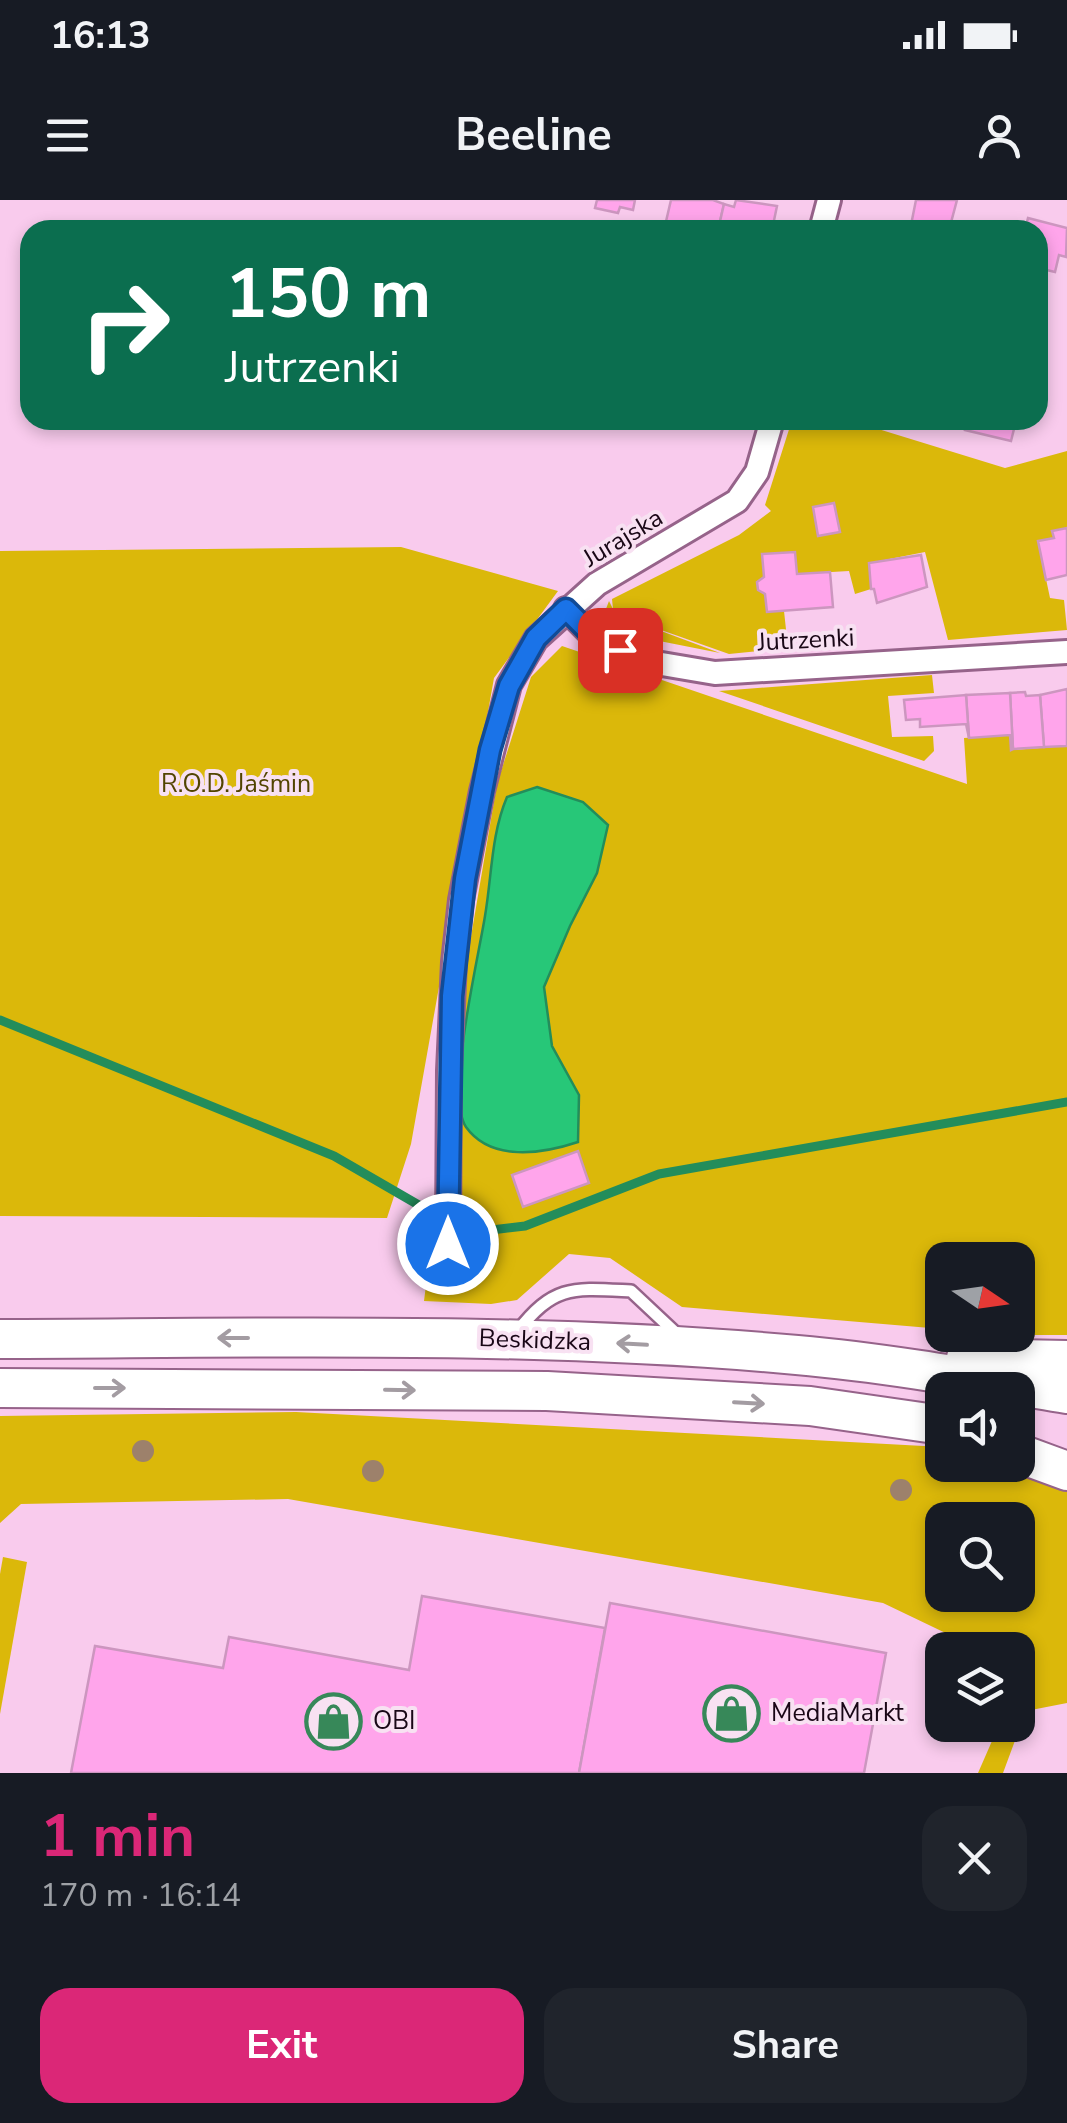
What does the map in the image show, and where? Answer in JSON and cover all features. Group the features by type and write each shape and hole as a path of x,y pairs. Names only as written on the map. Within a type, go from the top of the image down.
{"main road":[{"name":"Beskidzka","path":"0,1339 512,1338 688,1347 898,1366 1067,1394"},
{"path":"799,1355 1067,1360"},
{"name":"Beskidzka","path":"4,1389 547,1391 810,1406 925,1423"},
{"path":"1035,1440 1067,1446"},
{"path":"1035,1460 1067,1472"}],"street":[{"name":"Jurajska","path":"448,1244 452,996 466,872 490,750 509,686 536,638 566,609 597,584 737,501 757,472 769,430"},
{"name":"Jutrzenki","path":"566,609 595,638 644,661 714,673 1067,652"}],"lane":[{"path":"512,1338 536,1307 558,1294 583,1288 631,1291 665,1320 688,1347"}],"green space":[{"path":"789,430 882,430 1005,468 1067,451 1067,528 1053,531 1054,538 1038,541 1050,598 1064,600 1067,630 948,640 925,552 869,563 871,589 855,594 849,571 797,574 795,552 763,554 764,577 757,582 758,590 765,594 767,612 784,611 788,648 729,654 613,613 720,653 614,632 604,614 609,601 613,609 612,599 739,535 771,511 765,505"},
{"name":"R.O.D. Jaśmin","path":"401,547 558,591 494,678 411,1144 387,1218 0,1216 0,551"},
{"path":"562,646 967,784 964,738 1010,735 1012,750 1067,746 1067,1335 1035,1335 1035,1242 925,1242 925,1328 682,1307 610,1258 569,1254 517,1300 491,1304 424,1301 467,960 497,784 531,677"},
{"path":"932,675 934,693 888,696 892,737 933,736 934,751 924,761 719,691"},
{"path":"296,1412 925,1446 925,1482 1035,1482 1035,1472 1067,1481 1067,1703 1035,1709 1035,1632 943,1632 883,1603 288,1499 21,1504 0,1523 0,1416"},
{"path":"3,1557 27,1562 0,1714 0,1574"},
{"path":"992,1742 1014,1742 1003,1773 978,1773"}],"shaded area":[{"path":"537,787 583,802 608,825 597,873 544,987 552,1046 579,1095 578,1142 549,1150 518,1152 489,1146 466,1127 459,1086 465,1024 498,826 507,797"}],"building":[{"path":"597,200 635,200 633,210 620,207 618,213 595,208"},
{"path":"671,200 713,200 724,204 720,220 666,220"},
{"path":"736,200 777,206 774,220 720,220 724,204 734,207"},
{"path":"916,200 957,200 952,220 912,220"},
{"path":"1048,223 1067,228 1066,257 1059,255 1055,272 1048,270"},
{"path":"965,430 1014,430 1011,441"},
{"path":"834,503 840,532 818,536 813,507"},
{"path":"1067,528 1067,575 1046,580 1038,541 1054,538 1052,531"},
{"path":"795,552 797,574 830,572 833,607 767,612 765,594 758,590 757,582 764,577 762,554"},
{"path":"921,555 927,587 877,603 871,589 869,563"},
{"path":"1067,689 1067,746 1044,747 1040,695"},
{"path":"1025,692 1026,696 1040,695 1044,747 1013,749 1010,693"},
{"path":"1010,693 1013,749 1010,735 969,738 966,695"},
{"path":"966,695 969,738 966,724 920,727 920,719 906,720 904,700"},
{"path":"578,1151 589,1183 523,1207 512,1175"},
{"name":"OBI","path":"422,1596 605,1628 579,1773 71,1773 95,1646 223,1668 229,1637 409,1670"},
{"name":"MediaMarkt","path":"610,1603 886,1653 864,1773 579,1773"}],"waterway":[{"path":"0,1020 334,1156 429,1211"},
{"path":"469,1229 475,1232 525,1226 659,1174 1067,1102"}],"place":[{"name":"MediaMarkt","path":"732,1713"},
{"name":"OBI","path":"334,1721"}],"route":[{"path":"448,1244 454,962 461,900 502,707 514,674 536,638 566,609 595,638 620,650"}]}
